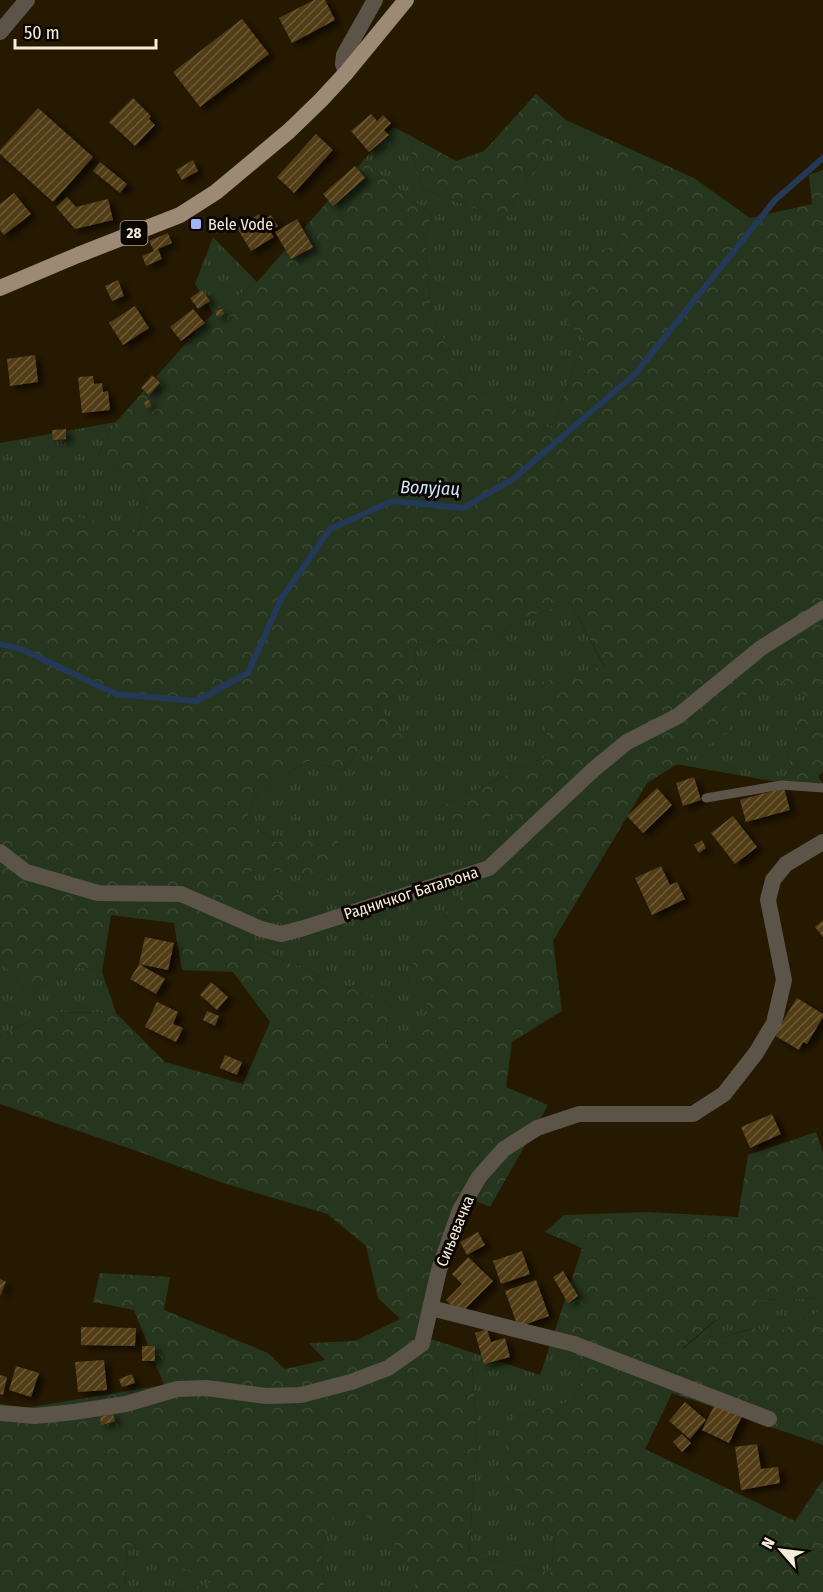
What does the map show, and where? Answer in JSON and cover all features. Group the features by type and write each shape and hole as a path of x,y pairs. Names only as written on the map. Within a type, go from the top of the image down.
{"main road":[{"name":"28","path":"0,288 180,215 216,192 289,131 346,73 406,0"}],"street":[{"path":"0,32 27,0"},
{"path":"346,73 343,64 344,55 375,0"},
{"name":"Радничког Батаљона","path":"0,852 26,872 98,893 181,894 261,929 281,934 304,928 489,868 592,770 627,742 678,716 761,648 823,609"},
{"name":"Сињевачка","path":"0,1413 35,1416 74,1412 126,1404 177,1389 206,1388 266,1396 301,1395 351,1382 388,1368 422,1344 439,1270 460,1210 479,1177 504,1149 537,1128 579,1114 693,1114 724,1094 756,1053 774,1023 784,980 768,900 773,880 786,864 823,842"},
{"path":"430,1308 574,1344 769,1419"}],"lane":[{"path":"706,798 782,785 823,788"}],"green space":[{"path":"536,94 566,120 501,223 482,211 422,189 407,134 456,161 484,151"},
{"path":"566,120 654,201 633,210 616,246 585,340 551,429 466,383 431,314 425,238 432,215 363,161 393,127 407,134 422,189 482,211 501,223"},
{"path":"566,120 694,178 750,218 812,204 809,175 823,170 823,705 778,680 727,705 729,732 647,783 553,941 562,1011 512,1042 506,1087 548,1105 490,1207 459,1194 416,1334 471,1352 477,1435 469,1556 551,1572 555,1536 529,1519 505,1468 515,1417 572,1401 586,1374 558,1321 582,1248 545,1232 564,1215 648,1212 738,1217 748,1155 816,1132 823,1152 823,1298 757,1300 753,1328 777,1333 823,1310 823,1445 672,1393 645,1449 795,1521 823,1480 823,1592 412,1592 421,1571 390,1560 397,1536 341,1500 321,1551 325,1592 177,1592 215,1582 127,1544 125,1592 0,1592 0,1404 25,1408 164,1385 134,1310 93,1302 100,1273 170,1277 164,1310 268,1353 285,1369 325,1360 309,1343 355,1341 400,1319 378,1298 366,1246 327,1214 223,1183 0,1104 0,1036 47,1012 116,1013 165,1062 243,1084 270,1022 233,972 182,970 174,923 111,915 102,972 77,967 28,994 0,959 0,544 16,544 69,514 137,533 147,505 138,481 98,455 116,422 213,313 257,282 363,161 432,215 425,238 431,314 466,383 551,429 585,340 567,323 575,256 616,246 633,209 653,201","holes":["570,602 604,666 536,684 551,754 438,808 461,829 523,803 463,893 418,946 408,981 442,1022 384,1044 391,1005 248,946 259,918 314,931 318,907 246,882 253,868 328,879 338,841 275,842 246,820 257,794 307,761 344,770 362,745 380,754 406,748 399,729 376,706 422,677 414,658 418,640 480,650 518,621","715,1320 752,1329 683,1349 683,1348"]},
{"path":"213,237 257,282 213,313 195,284"},
{"path":"116,422 98,455 138,481 147,505 137,533 69,515 16,545 0,544 0,443"},
{"path":"570,602 604,667 551,754 438,808 524,802 463,893 418,947 408,981 443,1022 384,1044 391,1005 248,946 259,918 314,931 245,882 253,868 328,878 337,842 275,842 246,820 257,794 307,761 344,770 362,745 399,729 376,706 422,677 414,658 418,640 480,650 518,621"},
{"path":"778,679 823,705 823,732 800,732 786,753 793,771 777,782 676,764 729,732 726,705"},
{"path":"808,716 814,731 823,732 823,772 818,776 823,784 777,782 793,771 786,753 799,732 790,720"},
{"path":"0,959 28,994 77,967 102,972 116,1013 47,1012 0,1036"},
{"path":"823,1298 823,1310 777,1333 753,1328 682,1350 716,1320 757,1300"},
{"path":"558,1321 586,1374 572,1401 515,1417 529,1519 555,1536 551,1572 469,1556 477,1435 471,1352 540,1375"},
{"path":"341,1499 397,1536 421,1571 412,1592 325,1592 321,1551"},
{"path":"127,1544 216,1582 177,1592 125,1592"}],"building":[{"path":"314,0 325,0 335,20 292,43 279,18"},
{"path":"242,19 269,54 200,107 173,72"},
{"path":"133,98 151,116 149,119 155,125 135,146 109,122"},
{"path":"38,108 93,157 53,202 0,154 0,150"},
{"path":"371,114 377,121 383,115 391,123 384,130 389,135 369,152 351,131"},
{"path":"316,134 333,150 294,193 277,177"},
{"path":"193,160 198,171 182,180 176,170"},
{"path":"100,162 127,184 120,193 93,171"},
{"path":"355,166 365,178 333,206 323,194"},
{"path":"14,193 31,214 4,235 0,230 0,204"},
{"path":"67,197 76,207 108,199 113,220 75,229 56,207"},
{"path":"259,214 264,220 271,215 278,226 270,231 274,237 251,251 237,228"},
{"path":"297,219 313,247 291,259 275,232"},
{"path":"168,233 172,243 158,249 162,259 146,266 142,256 154,251 149,241"},
{"path":"118,280 124,296 112,301 105,286"},
{"path":"202,290 210,301 198,309 190,298"},
{"path":"135,306 149,328 123,345 109,323"},
{"path":"193,309 205,323 181,341 170,327"},
{"path":"222,309 224,314 217,317 215,311"},
{"path":"35,355 38,382 10,386 7,359"},
{"path":"152,375 160,383 149,395 141,388"},
{"path":"93,376 94,384 102,383 103,392 108,391 110,410 82,413 78,377"},
{"path":"149,400 151,406 146,408 144,402"},
{"path":"66,429 66,439 53,440 52,430"},
{"path":"694,777 701,800 683,806 676,783"},
{"path":"657,788 672,805 643,833 627,816"},
{"path":"784,788 790,810 746,822 740,800"},
{"path":"733,816 757,847 735,864 711,833"},
{"path":"702,840 706,848 699,853 694,845"},
{"path":"661,866 670,885 677,882 685,899 652,915 635,878"},
{"path":"823,920 823,937 815,927"},
{"path":"145,937 174,943 168,970 139,964"},
{"path":"139,964 165,979 156,994 130,979"},
{"path":"211,982 228,997 217,1010 200,995"},
{"path":"797,998 823,1014 807,1044 803,1042 799,1050 774,1035"},
{"path":"157,1002 178,1012 173,1024 183,1028 176,1042 145,1027"},
{"path":"207,1011 219,1016 215,1026 203,1020"},
{"path":"225,1055 242,1062 237,1075 220,1068"},
{"path":"772,1114 781,1134 750,1148 741,1127"},
{"path":"478,1232 485,1245 467,1255 460,1242"},
{"path":"522,1251 530,1274 501,1284 493,1261"},
{"path":"468,1257 493,1281 460,1314 446,1300 462,1284 452,1274"},
{"path":"563,1271 578,1296 568,1303 553,1277"},
{"path":"0,1279 6,1282 0,1296"},
{"path":"536,1280 549,1316 518,1327 505,1291"},
{"path":"81,1327 136,1328 135,1346 81,1345"},
{"path":"487,1329 491,1342 505,1338 510,1357 484,1364 475,1333"},
{"path":"142,1346 155,1346 155,1361 142,1361"},
{"path":"104,1360 107,1390 78,1392 75,1362"},
{"path":"16,1366 39,1373 31,1397 9,1390"},
{"path":"132,1374 135,1383 122,1387 119,1379"},
{"path":"0,1375 7,1377 3,1395 0,1394"},
{"path":"685,1402 706,1420 690,1439 669,1421"},
{"path":"716,1402 743,1414 729,1443 702,1430"},
{"path":"113,1413 115,1421 101,1425 100,1417"},
{"path":"682,1434 691,1443 682,1452 673,1442"},
{"path":"757,1444 761,1469 778,1467 780,1483 741,1490 735,1447"}],"waterway":[{"name":"Волујац","path":"0,644 21,649 116,694 196,701 248,673 281,599 330,529 393,501 463,508 513,479 635,374 775,200 823,158"}],"place":[{"name":"Bele Vode","path":"196,224"}]}
